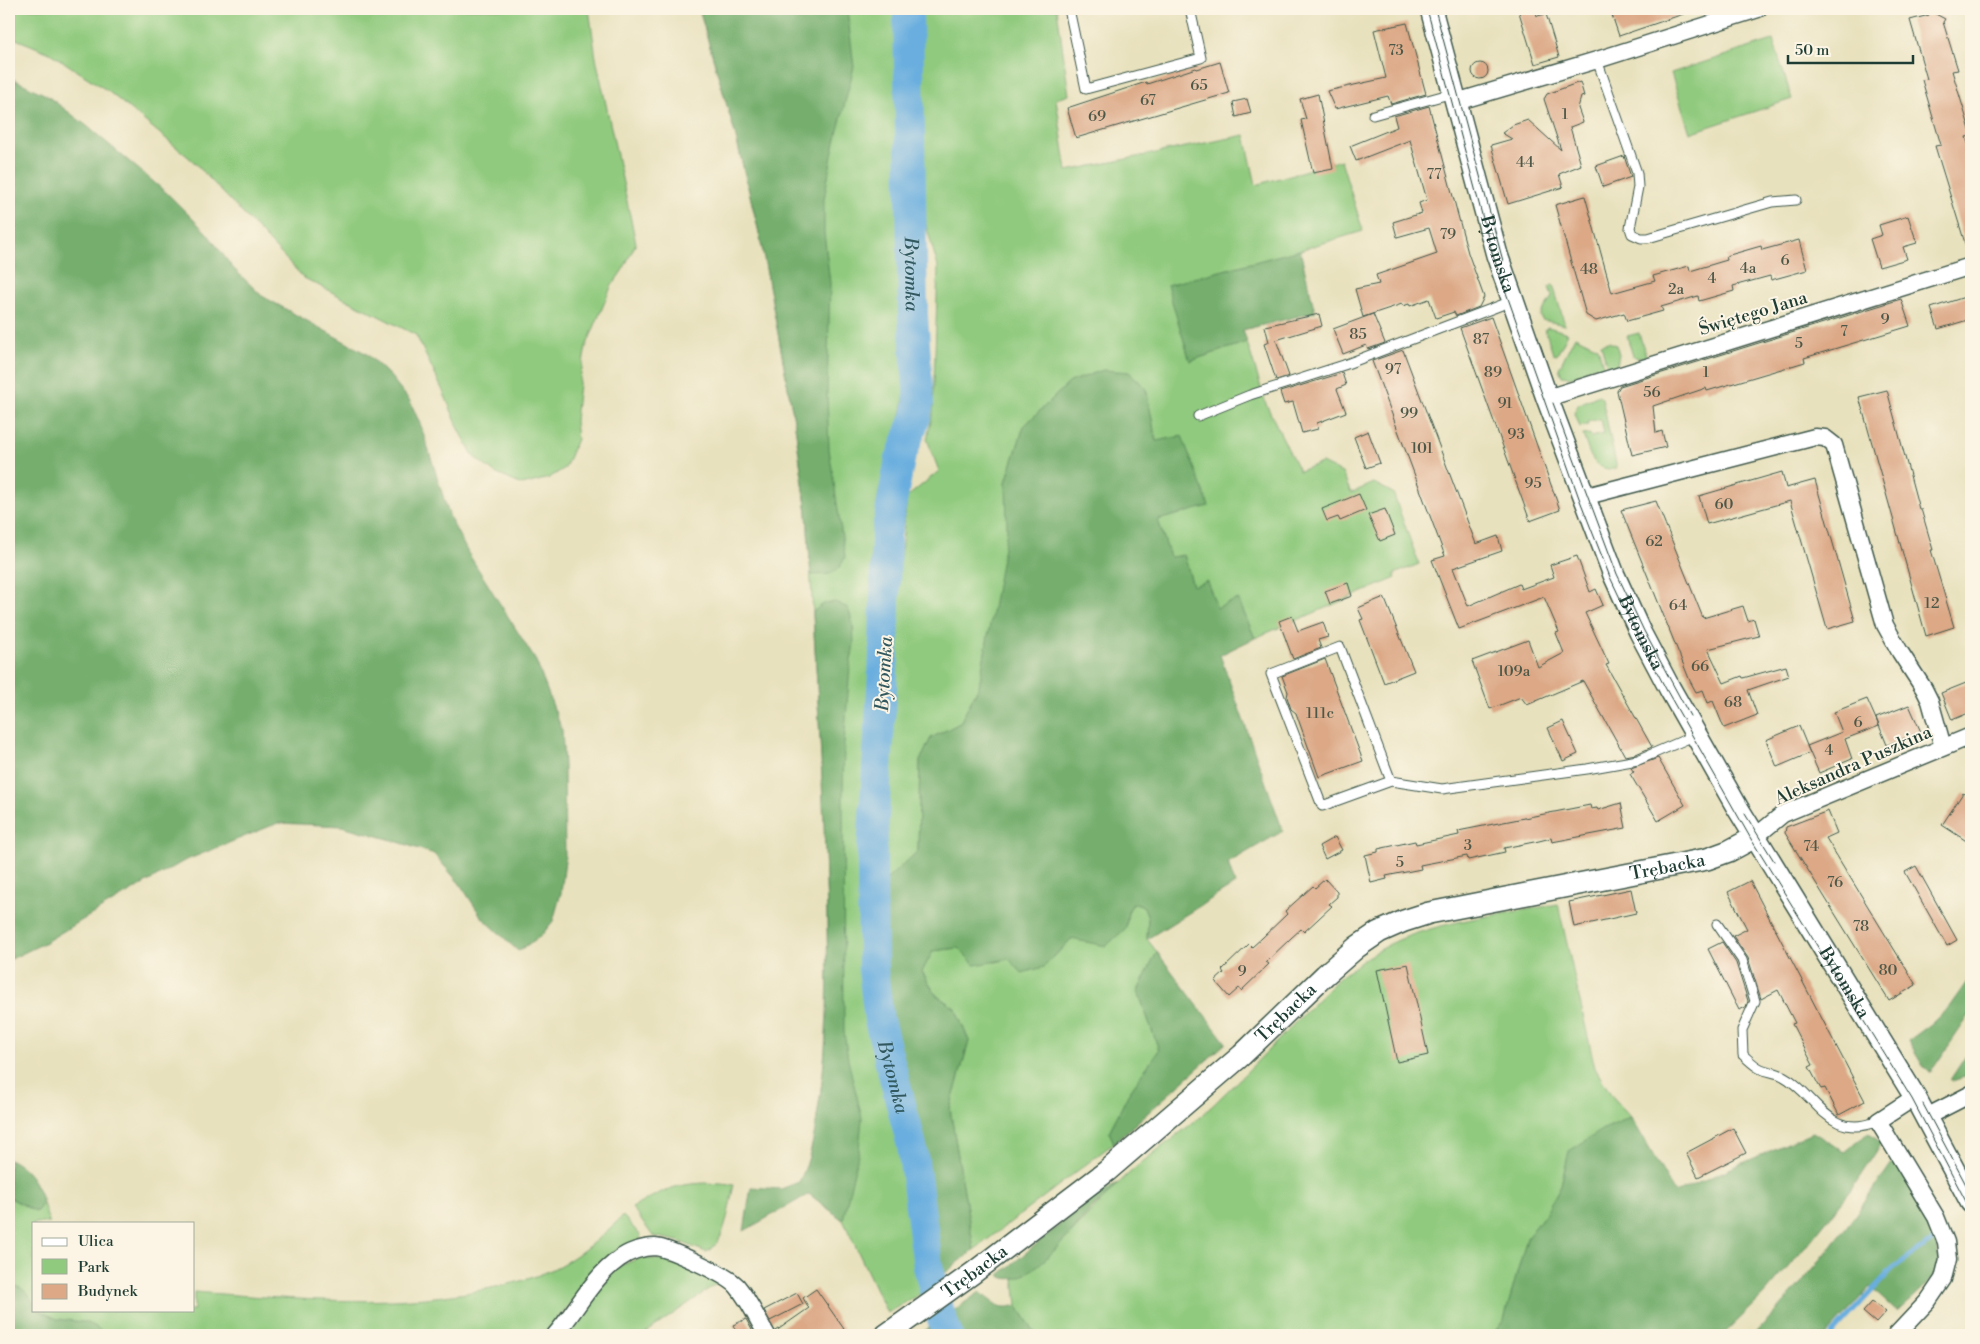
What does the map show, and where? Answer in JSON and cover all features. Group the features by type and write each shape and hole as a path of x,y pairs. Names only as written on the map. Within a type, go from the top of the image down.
{"street":[{"name":"Bytomska","path":"1432,9 1497,255 1547,398 1614,575 1640,632 1755,837 1915,1097 1971,1202"},
{"path":"1454,97 1597,60 1758,9"},
{"name":"Świętego Jana","path":"1547,398 1971,266"},
{"path":"1584,497 1815,437 1830,441 1834,445 1885,625 1930,701 1943,747"},
{"name":"Aleksandra Puszkina","path":"1755,837 1783,814 1971,736"},
{"name":"Trębacka","path":"886,1335 974,1273 1108,1171 1242,1055 1325,975 1357,947 1379,932 1429,913 1707,859 1729,851 1755,837"},
{"path":"1926,1117 1971,1094"},
{"path":"1896,1335 1928,1301 1943,1279 1948,1259 1946,1242 1936,1217 1878,1121 1915,1097"},
{"path":"555,1335 603,1273 632,1251 654,1247 668,1250 736,1284 766,1335"}],"lane":[{"path":"1069,9 1086,89 1201,58 1190,9"},
{"path":"1597,60 1637,173 1638,186 1630,228 1632,234 1641,238 1648,238 1772,202 1796,200"},
{"path":"1373,115 1454,97"},
{"path":"1198,416 1250,395 1344,364 1512,300"},
{"path":"1391,781 1340,647 1271,674 1322,806 1391,781 1442,789 1638,760 1697,735"},
{"path":"1717,924 1742,960 1755,1001 1742,1030 1742,1054 1759,1068 1784,1076 1818,1109 1837,1122 1862,1125 1878,1121"}],"green space":[{"path":"9,9 589,9 596,58 636,243 624,268 611,287 586,347 575,421 577,439 565,468 549,478 522,485 495,473 474,457 459,429 416,335 304,278 192,160 108,91 50,53 9,36"},
{"path":"699,9 897,9 908,379 898,430 880,487 872,534 871,561 875,621 864,783 866,918 870,1003 905,1146 912,1209 927,1290 887,1313 843,1220 809,1194 807,1168 815,1132 823,1075 828,1017 824,804 807,513 795,425 762,245 735,133"},
{"path":"699,9 847,9 854,67 833,150 824,199 824,233 830,283 827,394 829,449 845,557 836,571 828,574 811,575 807,513 795,425 760,237 735,133"},
{"path":"918,9 1057,9 1069,95 1056,99 1067,171 1245,135 1256,185 1341,160 1363,231 1168,285 1190,361 1247,342 1266,404 1299,471 1322,463 1342,473 1351,493 1374,483 1393,493 1419,564 1394,574 1396,578 1255,638 1238,600 1217,608 1193,587 1184,555 1170,558 1158,520 1156,441 1146,388 1070,382 1024,426 1006,482 1008,530 979,686 960,723 931,738 920,761 918,851 883,883 893,626 907,497 939,471 927,439 933,412 938,267 926,225 914,122 914,69 919,19"},
{"path":"1773,40 1792,99 1690,133 1671,73"},
{"path":"9,77 46,95 87,126 168,194 207,233 233,268 262,296 367,354 390,376 410,401 421,426 450,518 468,553 536,661 562,730 565,861 561,893 553,921 541,936 518,951 481,916 460,884 434,854 342,826 278,823 184,861 42,944 9,960"},
{"path":"1300,250 1315,312 1243,330 1247,342 1190,361 1167,285"},
{"path":"1553,285 1565,325 1542,320 1540,315 1552,297 1549,287"},
{"path":"1548,327 1568,333 1557,355 1553,354 1545,329"},
{"path":"1639,333 1646,356 1638,358 1633,356 1627,336"},
{"path":"1575,336 1598,347 1605,372 1600,374 1598,368 1595,367 1586,369 1587,372 1570,377 1562,376 1559,368"},
{"path":"1609,342 1616,345 1619,354 1617,365 1608,370 1601,344"},
{"path":"1103,370 1129,372 1146,388 1156,441 1182,436 1209,506 1158,520 1170,557 1184,555 1193,586 1207,581 1217,608 1238,599 1255,638 1220,655 1283,831 1228,863 1235,884 1147,939 1148,917 1144,907 1133,903 1128,912 1126,928 1106,946 1071,939 1044,967 1022,973 1009,959 975,965 958,948 933,951 922,972 936,995 955,1008 969,1041 950,1109 974,1250 940,1277 919,1133 894,1025 885,951 883,883 918,851 920,761 931,738 960,723 979,686 1007,530 1006,482 1024,426 1070,382"},
{"path":"1599,395 1602,398 1617,469 1602,467 1593,460 1583,435 1590,434 1591,437 1604,434 1601,419 1587,422 1588,425 1580,427 1575,414 1577,405"},
{"path":"835,602 848,608 853,624 854,644 850,666 844,744 844,1032 848,1060 862,1118 859,1150 843,1220 809,1194 744,1231 751,1187 781,1189 799,1182 808,1160 816,1125 824,1063 828,984 826,878 813,612 823,604"},
{"path":"1133,903 1144,907 1148,917 1147,939 1157,952 1138,991 1159,1050 1130,1091 1109,1132 1114,1143 974,1250 950,1109 969,1041 955,1008 936,995 922,971 933,951 958,948 996,962 1009,959 1044,967 1071,939 1126,928 1128,912"},
{"path":"1558,904 1595,1068 1612,1096 1631,1117 1604,1129 1565,1167 1561,1185 1546,1213 1527,1238 1504,1320 1492,1335 1036,1335 1017,1305 1014,1279 1030,1269 1059,1245 1125,1177 1213,1105 1339,978 1384,947 1420,932 1439,926"},
{"path":"1157,952 1226,1043 1114,1143 1109,1132 1130,1091 1159,1050 1138,991"},
{"path":"1971,976 1971,1013 1930,1073 1923,1066 1908,1041 1931,1024 1949,1007"},
{"path":"1971,1048 1971,1075 1950,1080"},
{"path":"1631,1117 1675,1193 1813,1132 1844,1152 1868,1133 1882,1143 1849,1193 1803,1250 1763,1296 1723,1335 1492,1335 1504,1320 1527,1238 1546,1213 1561,1185 1569,1151 1604,1129"},
{"path":"1896,1157 1919,1198 1933,1229 1937,1244 1938,1259 1935,1272 1929,1282 1897,1312 1870,1287 1826,1335 1753,1335 1829,1250"},
{"path":"9,1159 27,1172 38,1189 43,1203 36,1212 9,1197"},
{"path":"707,1183 734,1185 722,1233 713,1248 706,1252 678,1241 653,1236 632,1208 651,1197 676,1187"},
{"path":"1118,1183 1035,1268 1022,1276 1009,1279 999,1275 1091,1199"},
{"path":"9,1197 36,1212 43,1203 49,1222 32,1222 32,1312 195,1312 195,1292 308,1300 347,1301 425,1298 515,1283 537,1276 566,1262 600,1237 623,1216 641,1236 640,1240 612,1253 544,1335 9,1335"},
{"path":"641,1258 666,1260 719,1282 643,1335 564,1335 615,1270 621,1265"},
{"path":"13,1285 21,1288 28,1294 32,1301 32,1312 43,1312 57,1319 84,1322 93,1325 106,1335 9,1335 9,1286"},
{"path":"980,1292 997,1305 1011,1307 1017,1305 1036,1335 923,1335 922,1332"}],"building":[{"path":"1518,9 1535,9 1537,16 1546,14 1559,57 1535,64"},
{"path":"1610,9 1691,9 1692,11 1619,36"},
{"path":"1930,11 1945,19 1943,22 1958,70 1952,71 1971,133 1971,136 1966,137 1971,152 1971,252 1968,253 1935,146 1941,145 1922,80 1927,79 1910,20 1929,15"},
{"path":"1407,23 1426,94 1391,104 1388,96 1335,109 1327,91 1386,78 1374,30"},
{"path":"1220,62 1229,93 1076,138 1067,108 1146,82 1147,84"},
{"path":"1477,63 1483,63 1488,68 1486,77 1477,79 1472,74 1472,68"},
{"path":"1580,82 1584,96 1581,97 1578,108 1583,122 1570,127 1581,165 1559,174 1563,187 1508,204 1491,145 1512,139 1502,133 1513,125 1528,120 1561,150 1544,99 1547,94"},
{"path":"1318,94 1333,169 1313,173 1301,120 1306,119 1300,99"},
{"path":"1247,99 1251,113 1236,117 1233,102"},
{"path":"1429,106 1468,253 1484,297 1479,307 1456,316 1454,312 1436,318 1429,299 1410,306 1409,304 1403,306 1402,304 1363,317 1355,289 1379,284 1376,275 1437,254 1429,228 1397,237 1393,222 1422,213 1419,203 1427,200 1410,140 1356,161 1350,146 1397,127 1394,116"},
{"path":"1624,156 1631,177 1603,187 1596,166"},
{"path":"1585,196 1612,293 1655,281 1653,276 1689,266 1690,271 1727,260 1726,256 1761,246 1762,250 1799,240 1807,270 1771,280 1770,276 1733,286 1734,291 1699,301 1698,296 1661,307 1663,311 1627,321 1624,313 1596,321 1586,315 1555,205"},
{"path":"1908,216 1917,243 1903,247 1907,259 1879,267 1870,239 1882,235 1879,225"},
{"path":"1971,295 1971,319 1938,329 1931,308"},
{"path":"1901,299 1910,326 1804,358 1805,362 1707,391 1706,388 1653,406 1656,433 1662,431 1666,447 1632,455 1617,391 1620,386"},
{"path":"1319,314 1322,326 1276,340 1289,376 1276,380 1264,344 1269,342 1265,326"},
{"path":"1373,314 1385,343 1368,349 1366,345 1343,354 1333,329"},
{"path":"1491,317 1560,510 1530,521 1460,328"},
{"path":"1403,350 1476,544 1498,536 1502,551 1453,568 1468,606 1519,584 1521,589 1554,577 1550,565 1577,556 1590,592 1596,589 1603,605 1585,613 1609,664 1606,665 1652,747 1636,754 1625,756 1583,681 1527,705 1521,697 1490,709 1472,661 1528,640 1538,667 1564,653 1556,633 1559,632 1544,597 1459,629 1432,560 1445,556 1372,361"},
{"path":"1342,373 1346,385 1337,389 1346,412 1317,423 1318,429 1302,433 1293,402 1284,404 1280,392"},
{"path":"1887,390 1919,509 1921,509 1954,627 1926,636 1859,397"},
{"path":"1368,431 1380,463 1366,468 1354,437"},
{"path":"1782,472 1786,488 1815,480 1855,621 1827,629 1790,501 1707,524 1699,496"},
{"path":"1359,494 1366,510 1340,521 1338,517 1327,521 1322,509"},
{"path":"1656,501 1703,618 1743,606 1748,621 1754,619 1759,636 1708,649 1724,683 1742,676 1743,678 1786,666 1789,676 1748,690 1757,715 1724,728 1713,701 1708,703 1703,690 1696,692 1690,681 1621,510"},
{"path":"1385,509 1395,535 1380,541 1368,515"},
{"path":"1348,583 1352,596 1330,604 1325,591"},
{"path":"1384,597 1414,671 1384,683 1360,620 1363,619 1358,608"},
{"path":"1292,616 1298,631 1323,622 1328,637 1318,640 1321,648 1293,659 1279,621"},
{"path":"1325,659 1363,761 1319,777 1296,713 1291,709 1287,697 1288,692 1282,676"},
{"path":"1971,681 1971,712 1952,720 1941,693"},
{"path":"1867,699 1879,726 1845,739 1852,759 1819,773 1807,746 1842,732 1834,712"},
{"path":"1909,705 1921,732 1887,745 1876,718"},
{"path":"1563,721 1578,754 1563,761 1548,728"},
{"path":"1799,726 1810,753 1777,767 1766,740"},
{"path":"1658,758 1685,805 1658,821 1630,774 1634,772 1631,768"},
{"path":"1963,793 1971,799 1971,844 1942,825"},
{"path":"1621,803 1626,828 1552,842 1551,838 1504,848 1505,852 1468,860 1467,856 1420,865 1421,869 1386,876 1387,879 1371,883 1365,855 1378,852 1378,849 1415,841 1416,844 1459,835 1458,831 1590,805 1591,809 1597,808 1598,810"},
{"path":"1828,811 1837,833 1826,838 1916,985 1889,1001 1785,833 1786,827"},
{"path":"1335,837 1342,850 1325,859 1319,846"},
{"path":"1916,866 1957,940 1947,946 1905,872"},
{"path":"1325,879 1337,892 1337,897 1329,904 1332,906 1304,932 1301,929 1291,938 1266,962 1269,964 1241,991 1239,988 1229,997 1215,981 1224,973 1222,970 1249,944 1252,947 1262,938 1287,914 1285,911 1313,886 1315,888"},
{"path":"1750,881 1865,1101 1839,1115 1825,1088 1821,1089 1809,1067 1813,1065 1792,1024 1795,1023 1778,990 1761,999 1748,958 1733,936 1747,929 1728,892"},
{"path":"1631,889 1636,913 1574,927 1569,902"},
{"path":"1722,942 1736,963 1748,1001 1746,1007 1739,1010 1708,949"},
{"path":"1408,964 1428,1055 1397,1062 1377,970"},
{"path":"1733,1128 1746,1153 1698,1177 1686,1153"},
{"path":"816,1289 844,1329 834,1335 777,1335 776,1331 809,1308 803,1298"},
{"path":"797,1293 803,1304 770,1321 764,1310"},
{"path":"1872,1302 1886,1312 1876,1323 1863,1312"},
{"path":"746,1319 752,1330 738,1335 733,1325"}],"waterway":[{"name":"Bytomka","path":"908,9 913,315 919,402 916,417 900,459 886,535 884,656 872,851 873,969 879,1020 912,1146 928,1266 941,1317 948,1335"},
{"path":"1831,1335 1893,1268 1939,1236"}],"tram line":[{"path":"1427,9 1493,256 1579,498 1610,577 1667,691 1751,839 1912,1099 1971,1211"},
{"path":"1435,9 1503,261"},
{"path":"1553,403 1617,574 1644,631 1690,716"},
{"path":"1745,814 1774,861"},
{"path":"1923,1104 1971,1194"}]}
